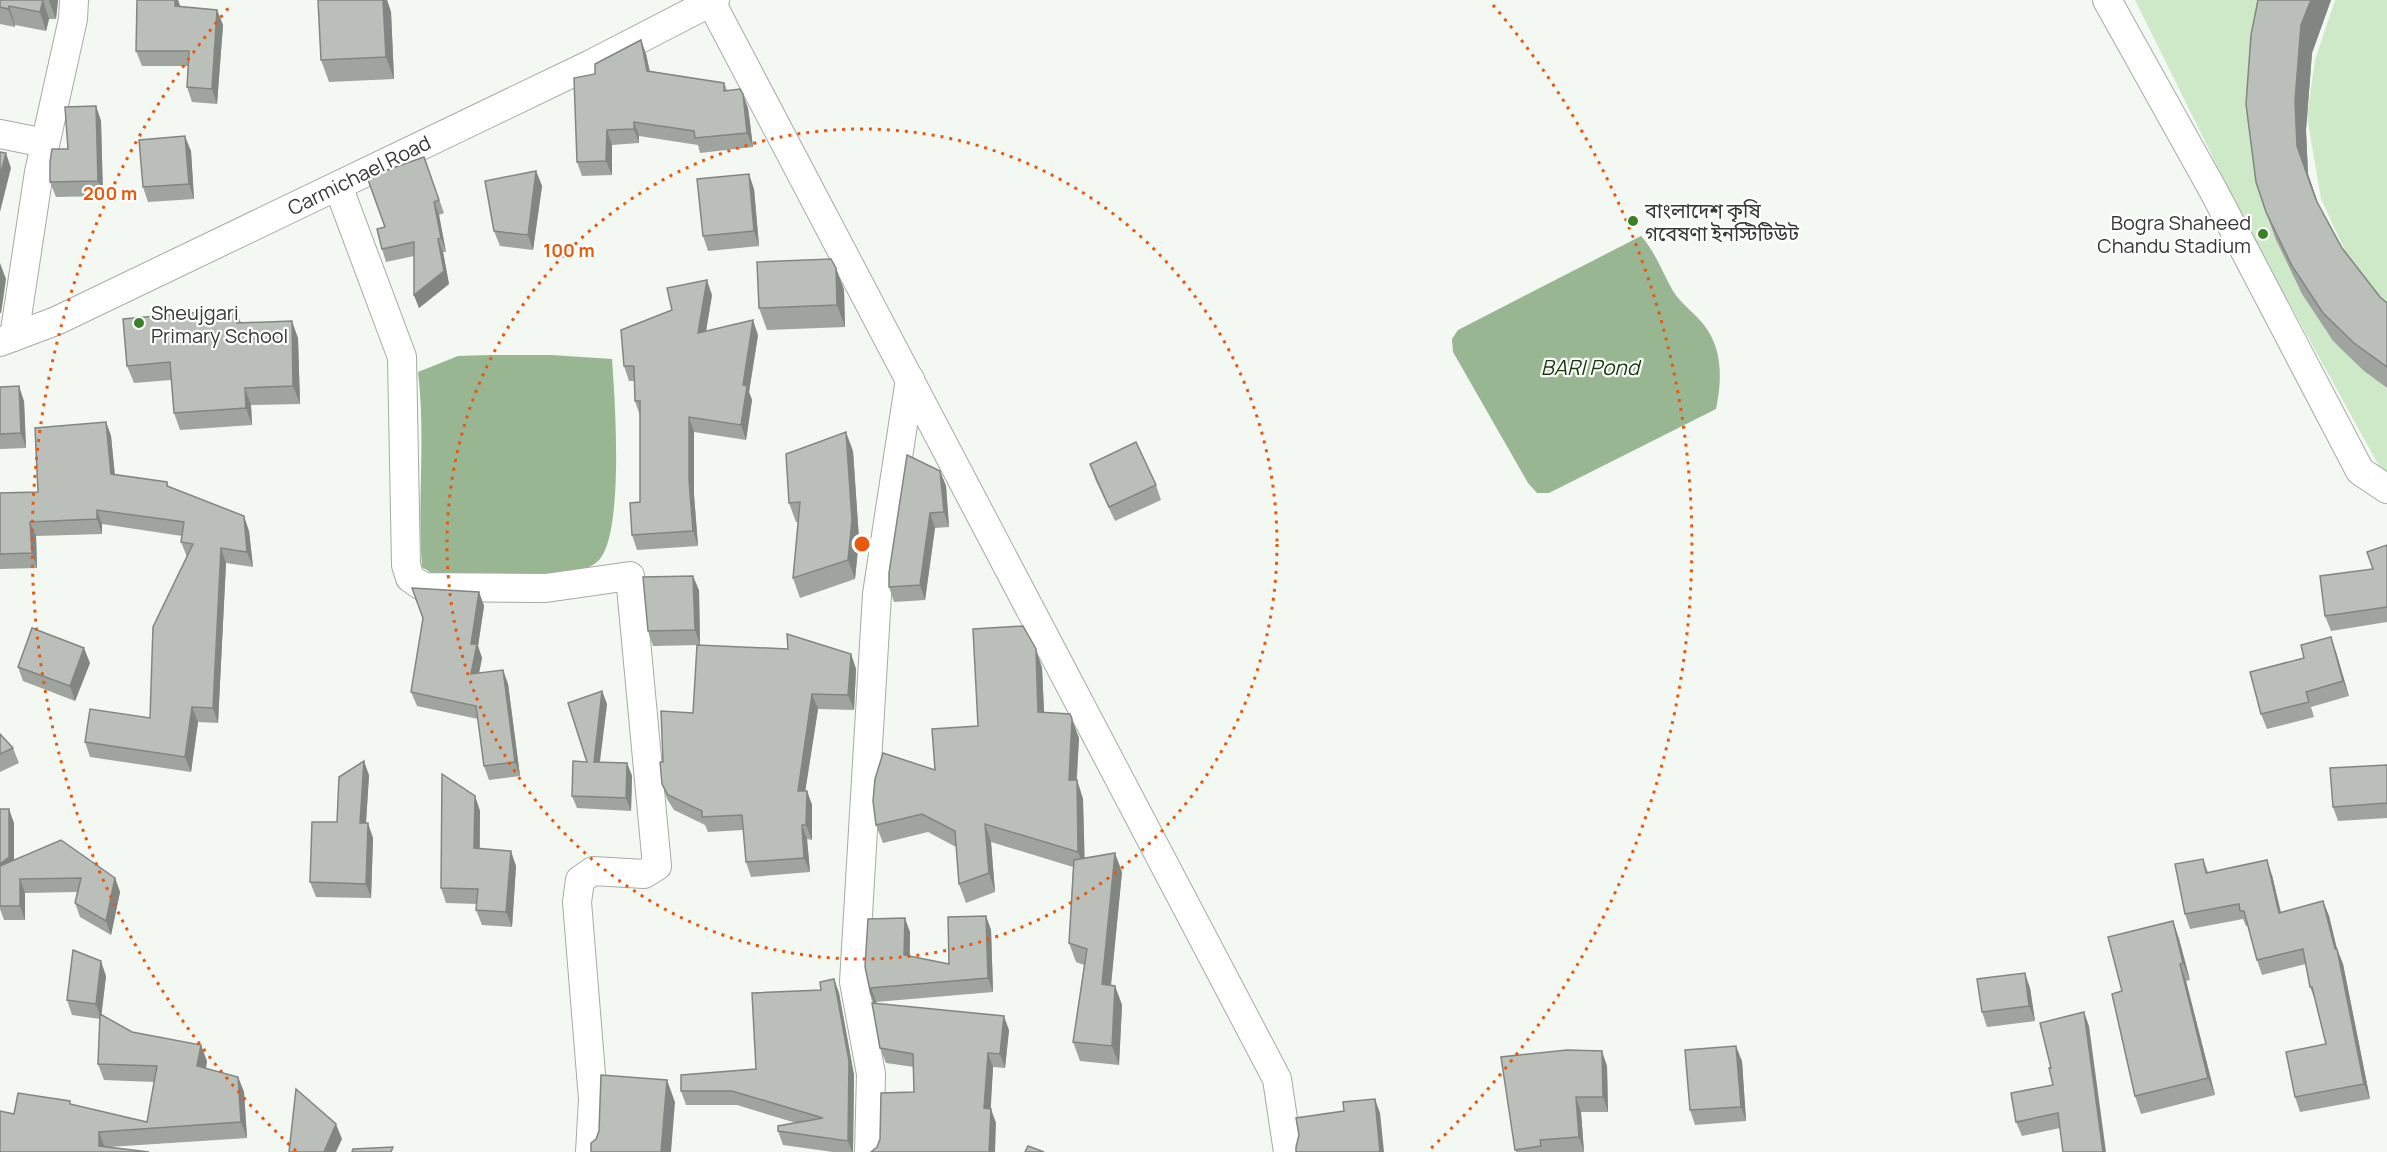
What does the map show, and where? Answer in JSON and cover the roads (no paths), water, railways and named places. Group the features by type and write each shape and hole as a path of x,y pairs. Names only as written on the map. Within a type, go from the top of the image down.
{"street":[{"path":"7,339 39,172 73,19 74,0"},
{"path":"2107,0 2213,190 2360,471 2387,489"},
{"path":"713,1 1277,1079 1288,1152"},
{"name":"Carmichael Road","path":"7,339 56,321 338,186 591,64 713,1"},
{"path":"0,134 45,143"},
{"path":"338,186 402,357 406,565 410,578 423,587 546,588 630,576 657,866 644,873 592,871 580,880 577,902 593,1100 590,1152"},
{"path":"869,1152 871,1074 854,982 877,594 910,379"}],"water":[{"name":"BARI Pond","path":"1641,236 1655,256 1673,291 1704,325 1715,344 1720,376 1716,409 1549,493 1537,493 1528,483 1453,352 1452,339 1458,330"},
{"path":"552,355 612,359 616,463 612,521 608,543 600,559 581,571 442,580 422,567 421,421 418,372 458,356"}],"place":[{"name":"বাংলাদেশ কৃষি গবেষণা ইনস্টিটিউট","path":"1633,221"},
{"name":"Bogra Shaheed Chandu Stadium","path":"2263,234"},
{"name":"Sheujgari Primary School","path":"139,323"}]}
